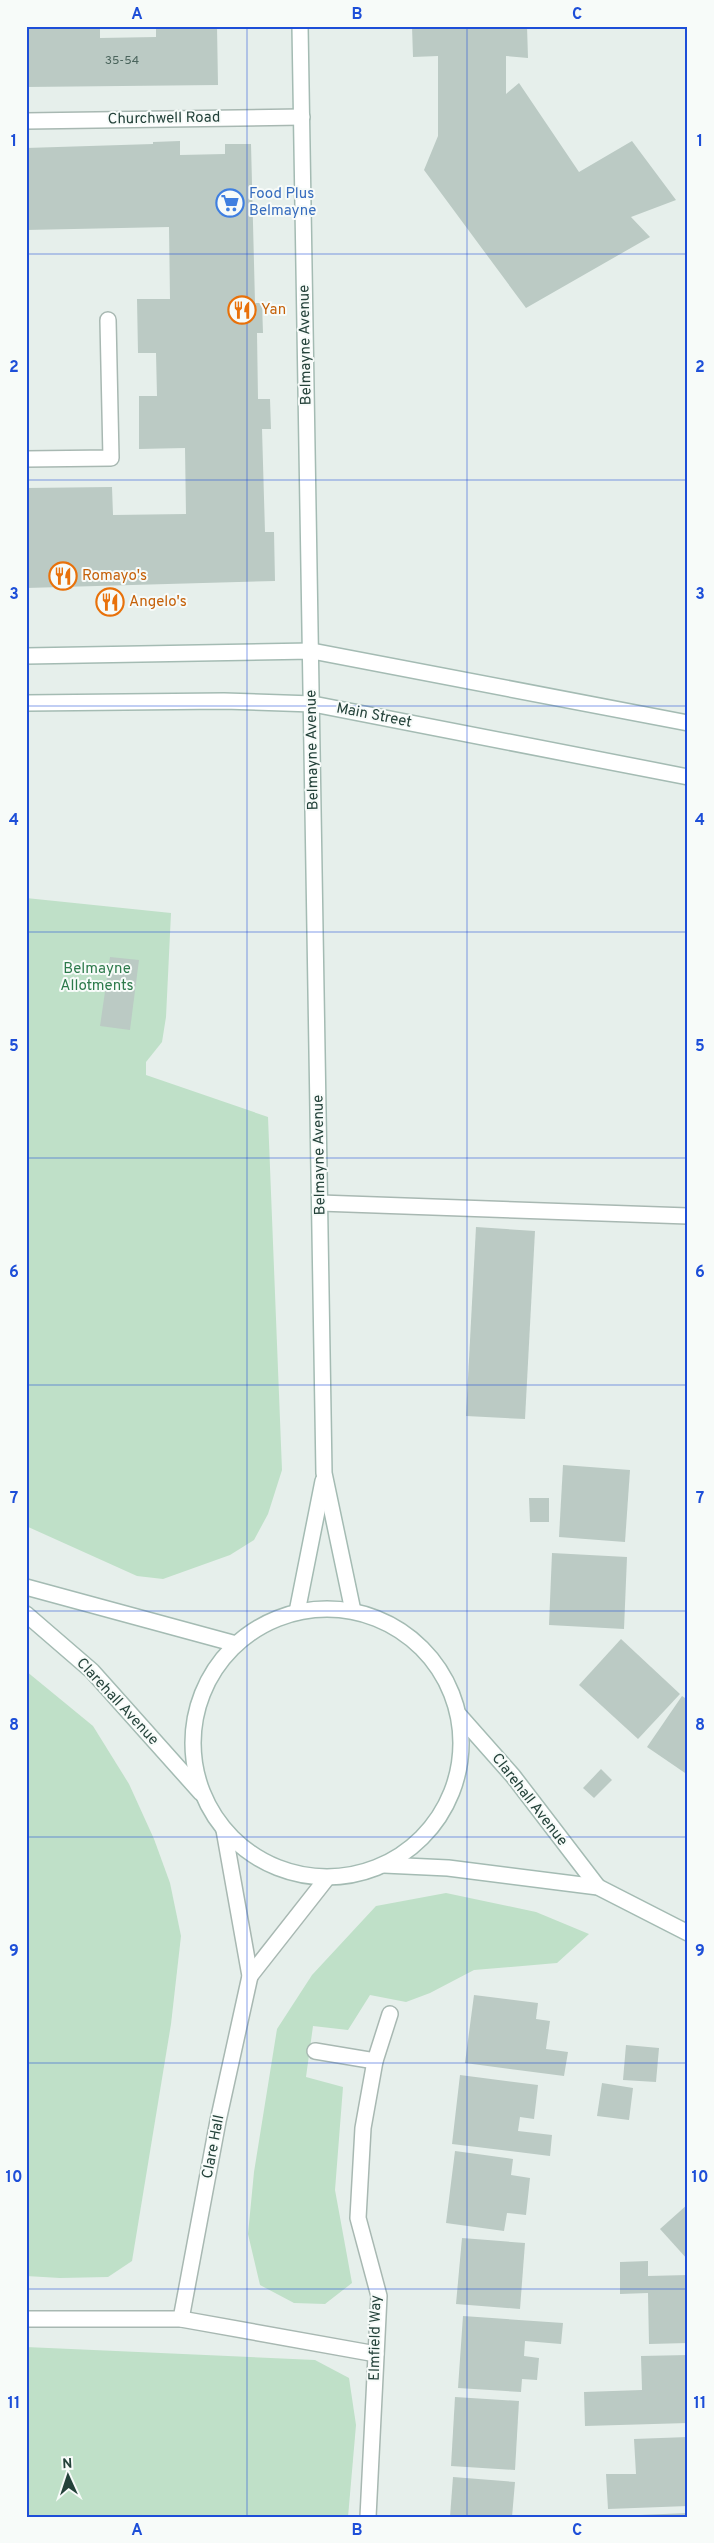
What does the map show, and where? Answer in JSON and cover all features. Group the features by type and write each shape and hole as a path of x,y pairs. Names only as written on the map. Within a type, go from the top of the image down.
{"street":[{"name":"Belmayne Avenue","path":"300,26 313,704 324,1473 353,1611"},
{"name":"Churchwell Road","path":"26,121 302,117"},
{"path":"26,460 111,458 108,320"},
{"path":"26,656 312,651 688,723"},
{"name":"Main Street","path":"26,703 224,701 313,704 688,777"},
{"path":"320,1203 688,1216"},
{"name":"Belmayne Avenue","path":"297,1612 324,1473"},
{"path":"26,1587 236,1644"},
{"path":"325,1609 353,1611 394,1627 428,1654 451,1691 459,1714 461,1732 458,1774 452,1793 442,1813 429,1831 411,1848 384,1865 372,1870 327,1878 288,1872 253,1856 224,1830 202,1795 192,1754 195,1714 202,1691 213,1670 236,1644 255,1630 276,1619 297,1612 325,1609"},
{"name":"Clarehall Avenue","path":"26,1614 92,1671 202,1795"},
{"name":"Clarehall Avenue","path":"459,1714 513,1776 598,1887"},
{"name":"Clare Hall","path":"181,2319 218,2121 250,1976 224,1830"},
{"name":"Clarehall Avenue","path":"384,1865 448,1868 598,1887 688,1933"},
{"name":"Clare Hall","path":"250,1976 327,1878"},
{"name":"Elmfield Way","path":"368,2517 379,2296 358,2218 363,2128 375,2061 390,2014"},
{"path":"314,2051 375,2061"},
{"path":"26,2319 181,2319 376,2354"}],"green space":[{"name":"Belmayne Allotments","path":"26,898 171,913 166,1017 162,1042 146,1062 146,1075 268,1117 282,1470 268,1514 254,1540 230,1555 163,1579 137,1576 26,1526"},
{"path":"26,1671 93,1726 129,1784 154,1839 170,1883 181,1936 171,2024 132,2261 108,2277 60,2278 26,2276"},
{"path":"446,1893 536,1912 589,1934 557,1963 474,1970 430,1993 406,2002 370,1995 348,2030 313,2026 306,2077 343,2087 335,2190 352,2283 325,2304 294,2303 260,2285 248,2234 254,2172 277,2029 312,1975 376,1906"},
{"path":"26,2347 315,2360 349,2378 356,2425 348,2517 26,2517"}],"building":[{"path":"26,26 100,26 100,38 156,37 156,26 217,26 218,85 26,87"},
{"path":"412,26 527,26 528,58 506,56 506,94 519,83 579,172 632,141 676,200 631,217 650,237 526,308 424,170 438,136 438,56 413,57"},
{"path":"180,141 180,155 225,154 225,144 251,144 255,303 262,303 263,333 257,333 258,399 270,399 271,429 262,429 265,532 274,532 275,581 26,588 26,488 112,487 113,515 186,514 185,448 139,449 139,396 157,396 156,353 138,353 137,299 170,299 169,227 26,230 26,148 153,144 153,142"},
{"path":"110,957 139,960 130,1030 100,1026"},
{"path":"476,1227 535,1231 525,1419 466,1416"},
{"path":"563,1465 630,1470 625,1542 559,1537"},
{"path":"529,1498 549,1498 549,1522 530,1522"},
{"path":"552,1553 627,1557 624,1629 549,1625"},
{"path":"621,1639 680,1694 638,1739 579,1685"},
{"path":"682,1696 688,1700 688,1775 647,1747"},
{"path":"601,1769 612,1780 594,1798 583,1788"},
{"path":"474,1995 538,2003 536,2019 550,2021 546,2049 568,2052 564,2076 465,2063"},
{"path":"626,2045 659,2048 656,2082 623,2080"},
{"path":"460,2075 538,2085 534,2119 520,2117 518,2131 552,2135 550,2156 452,2144"},
{"path":"602,2083 633,2088 629,2120 597,2116"},
{"path":"455,2151 513,2159 511,2175 530,2178 526,2215 507,2213 504,2231 446,2223"},
{"path":"688,2204 688,2260 660,2229"},
{"path":"462,2238 525,2243 520,2309 456,2304"},
{"path":"648,2261 648,2276 688,2275 688,2343 649,2344 648,2293 620,2294 620,2262"},
{"path":"463,2316 563,2323 561,2344 525,2341 524,2356 539,2358 537,2380 522,2379 521,2392 458,2388"},
{"path":"688,2355 688,2423 585,2426 584,2392 642,2390 641,2356"},
{"path":"455,2397 519,2401 515,2470 451,2466"},
{"path":"688,2437 688,2506 608,2509 606,2474 636,2474 634,2439"},
{"path":"453,2477 515,2482 512,2517 450,2517"},
{"path":"688,2513 688,2517 639,2517 639,2515"}],"place":[{"name":"Food Plus Belmayne","path":"230,203"},
{"name":"Yan","path":"242,310"},
{"name":"Romayo's","path":"63,576"},
{"name":"Angelo's","path":"110,602"}]}
